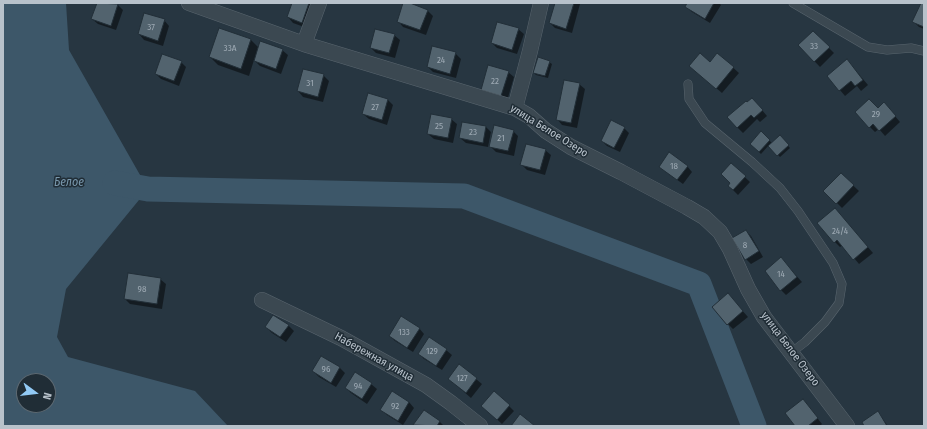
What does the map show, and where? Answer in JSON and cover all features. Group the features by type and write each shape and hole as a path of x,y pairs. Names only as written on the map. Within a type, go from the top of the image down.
{"street":[{"name":"улица Белое Озеро","path":"189,3 304,44 515,108 529,116 546,131 571,147 687,206 704,217 720,232 730,249 748,289 764,317 847,426"},
{"path":"304,44 319,3"},
{"path":"515,108 530,51 540,3"},
{"name":"Набережная улица","path":"262,300 341,338 426,385 480,426"}],"lane":[{"path":"793,3 868,47 887,50 911,48 924,51"},
{"path":"688,84 689,99 705,123 752,162 780,188 798,211 833,263 842,284 839,303 825,322 805,342 792,352"}],"water":[{"name":"Белое","path":"3,3 66,3 69,50 148,189 66,289 57,337 68,357 195,391 228,426 3,426"}],"building":[{"path":"97,3 118,4 111,26 91,19"},
{"path":"292,3 309,3 302,23 287,17"},
{"path":"403,3 410,3 428,10 420,30 397,22"},
{"path":"555,3 574,3 566,29 549,23"},
{"path":"687,3 714,3 705,19 685,7"},
{"path":"921,3 924,3 924,27 912,22"},
{"path":"144,13 165,19 158,41 138,34"},
{"path":"497,22 519,28 512,50 491,43"},
{"path":"219,28 251,39 241,69 209,57"},
{"path":"375,29 395,34 389,53 370,48"},
{"path":"813,31 830,47 814,62 798,45"},
{"path":"260,41 283,49 276,69 254,61"},
{"path":"432,46 456,52 450,74 427,67"},
{"path":"700,53 710,62 717,53 734,67 716,89 689,66"},
{"path":"162,54 182,61 174,81 155,74"},
{"path":"538,57 550,61 545,76 533,73"},
{"path":"847,59 863,80 855,86 851,81 839,91 827,76"},
{"path":"488,65 509,71 501,96 481,90"},
{"path":"303,69 324,74 318,97 297,91"},
{"path":"564,80 580,83 571,123 556,120"},
{"path":"368,93 388,99 382,120 362,114"},
{"path":"752,98 763,110 754,118 751,115 737,128 727,117 746,101 747,102"},
{"path":"869,99 878,108 884,102 896,116 879,131 873,124 869,128 855,112"},
{"path":"431,114 452,118 448,138 427,134"},
{"path":"611,120 625,127 614,148 601,141"},
{"path":"462,122 486,126 483,143 459,138"},
{"path":"494,125 514,130 508,151 489,147"},
{"path":"761,131 770,140 759,152 750,144"},
{"path":"780,135 789,145 777,156 768,146"},
{"path":"526,144 546,149 540,170 520,165"},
{"path":"669,152 688,166 677,180 659,167"},
{"path":"731,163 746,176 733,190 728,186 730,183 721,174"},
{"path":"841,173 854,185 836,204 823,191"},
{"path":"835,208 868,247 853,260 837,240 834,243 817,223"},
{"path":"746,230 759,251 745,260 732,238"},
{"path":"781,257 797,277 780,291 765,271"},
{"path":"128,273 161,278 157,304 124,299"},
{"path":"728,293 743,311 727,325 712,307"},
{"path":"273,315 289,325 280,337 265,327"},
{"path":"401,316 420,328 407,348 389,336"},
{"path":"429,337 447,349 436,366 418,354"},
{"path":"321,356 340,367 331,383 312,371"},
{"path":"459,364 477,378 466,393 448,379"},
{"path":"355,372 372,383 362,399 345,388"},
{"path":"392,391 409,402 398,421 380,410"},
{"path":"494,391 510,405 497,420 481,406"},
{"path":"803,399 818,418 808,426 795,426 785,413"},
{"path":"424,410 440,421 437,426 413,425"},
{"path":"878,411 887,426 864,426 862,422"},
{"path":"520,414 535,426 511,426"}],"waterway":[{"path":"115,183 148,189 464,196 699,284 754,426"}]}
